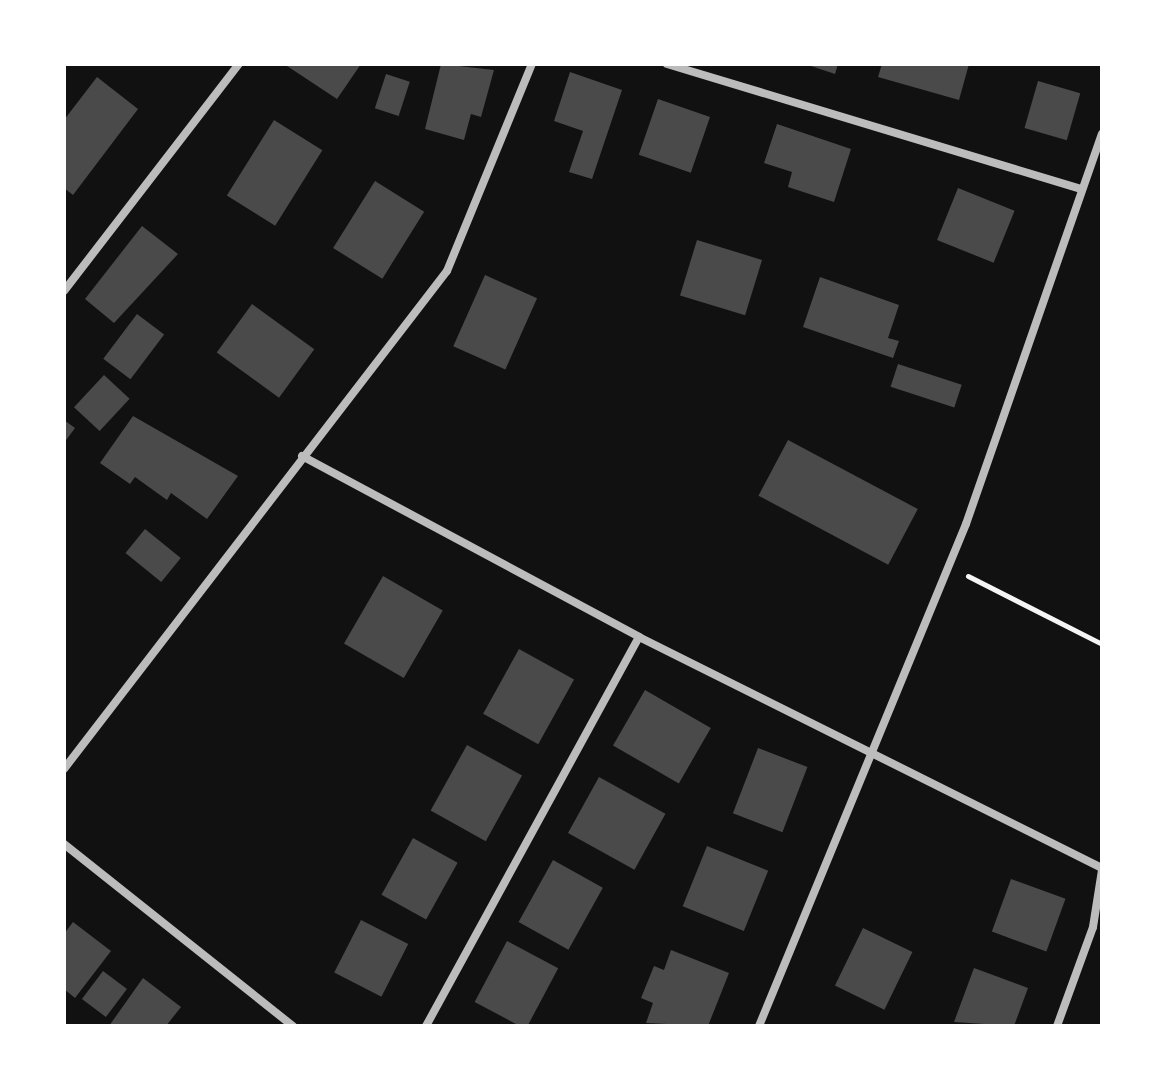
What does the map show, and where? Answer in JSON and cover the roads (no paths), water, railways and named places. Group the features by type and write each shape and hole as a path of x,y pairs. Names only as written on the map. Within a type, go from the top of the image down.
{"street":[{"path":"64,291 239,64"},
{"path":"64,769 447,271 532,64"},
{"path":"667,64 1082,189"},
{"path":"759,1026 949,567 1102,134"},
{"path":"302,456 639,637 1102,869 1093,927 1057,1026"},
{"path":"426,1026 639,637"},
{"path":"64,844 293,1026"}]}
